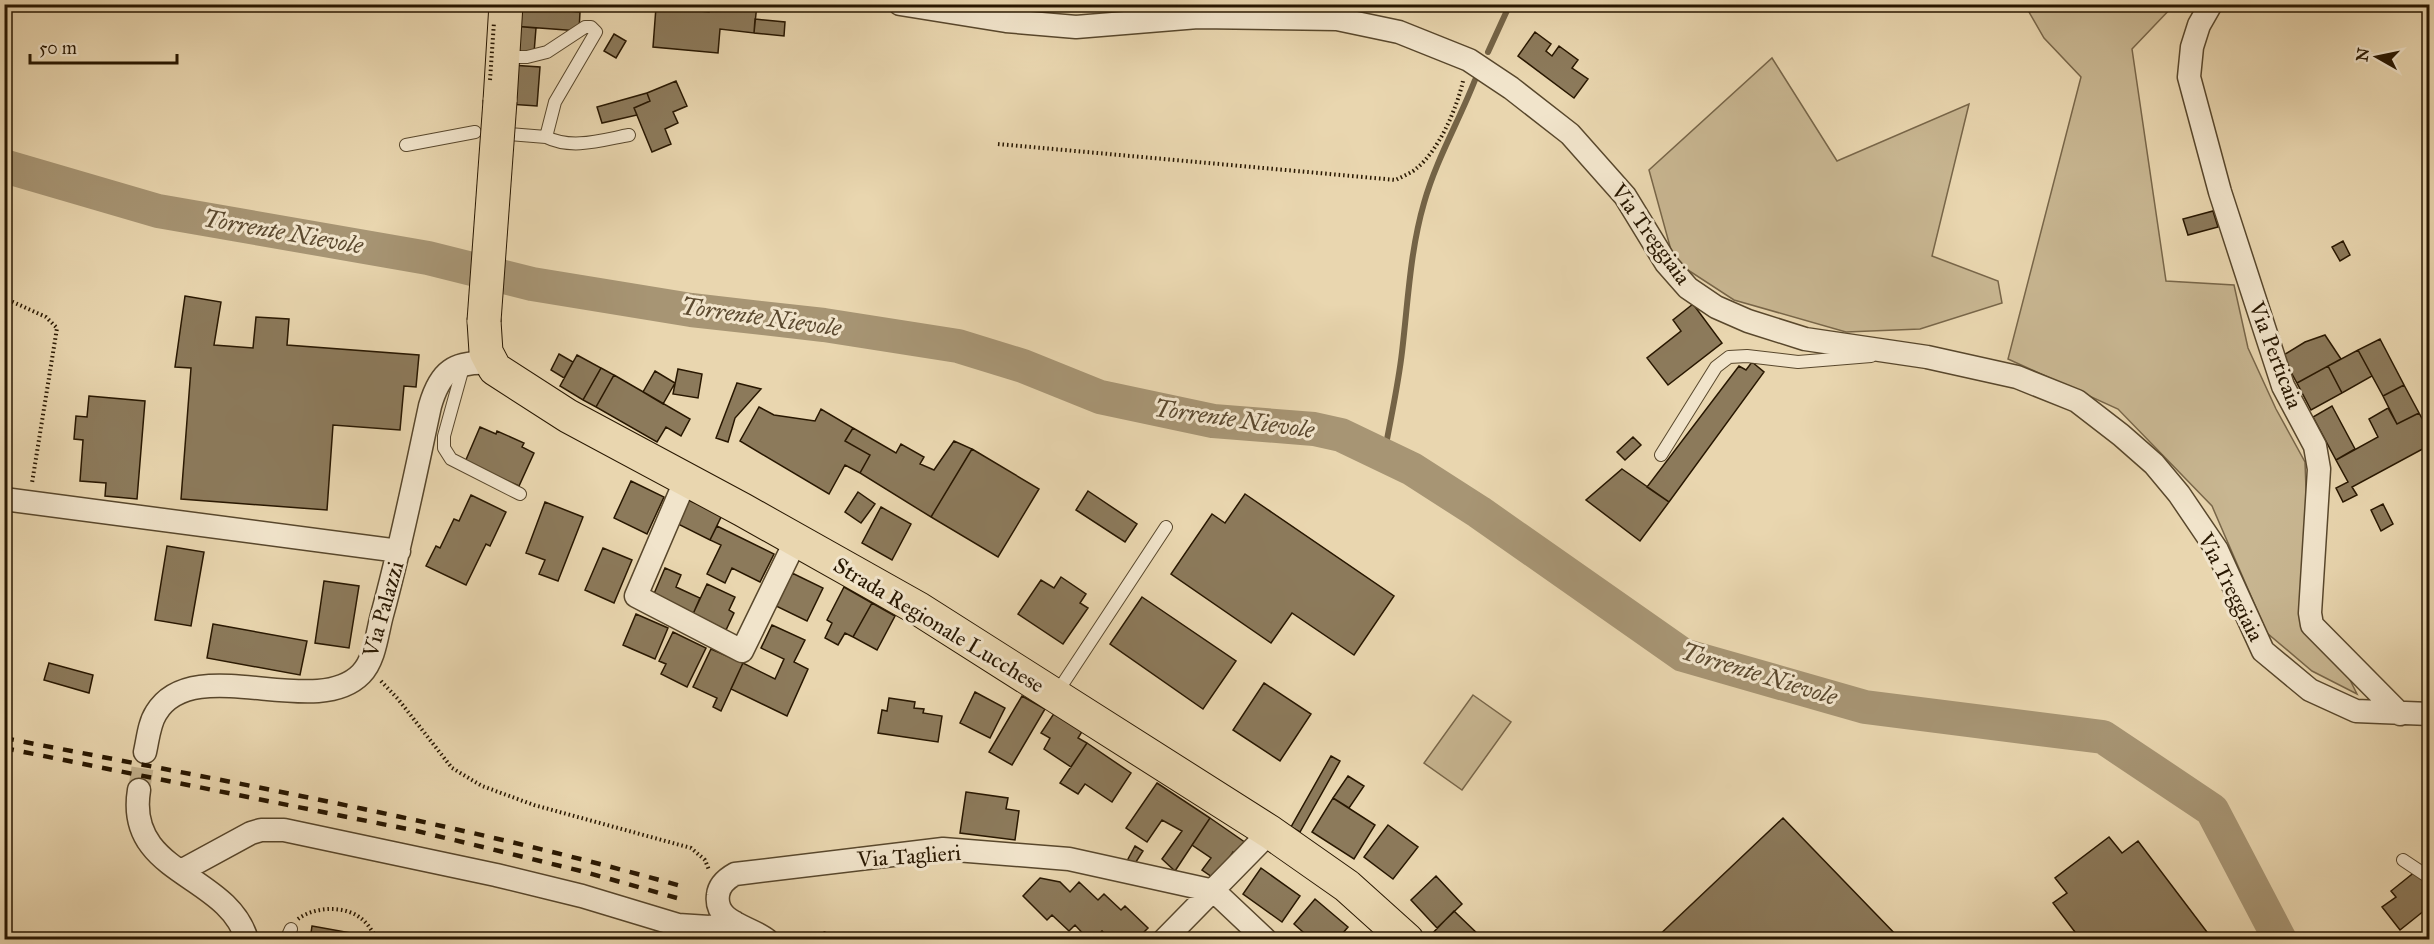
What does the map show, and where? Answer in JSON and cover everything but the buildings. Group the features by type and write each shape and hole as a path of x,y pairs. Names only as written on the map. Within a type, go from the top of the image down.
{"main road":[{"path":"477,363 484,342 506,4"},
{"name":"Strada Regionale Lucchese","path":"477,363 495,369 568,416 919,609 1270,832 1347,886 1407,939"}],"street":[{"name":"Via Treggiaia","path":"900,4 1006,21 1076,27 1198,17 1337,19 1399,32 1469,60 1511,88 1570,134 1625,196 1666,262 1688,288 1716,307 1804,339 1893,352 2018,377 2077,401 2154,464 2179,494 2217,550 2263,651 2310,690 2356,711 2430,714"},
{"name":"Via Perticaia","path":"2211,4 2199,25 2192,47 2189,77 2220,192 2283,386 2315,446 2319,469 2310,613 2312,625 2400,714"},
{"name":"Via Palazzi","path":"145,752 155,714 175,694 211,685 319,690 356,679 365,669 371,658 399,551 434,394 447,372 477,363"},
{"path":"686,479 636,596 742,651 796,540"},
{"path":"4,499 399,551"},
{"path":"139,790 137,816 142,833 153,848 236,917 247,939"},
{"path":"181,871 251,833 261,830 284,830 496,875 582,896 678,925 709,927 734,922"},
{"path":"1164,939 1270,832"},
{"name":"Via Taglieri","path":"722,884 735,874 744,872 943,849 1069,860 1214,891"},
{"path":"206,890 219,851"},
{"path":"722,884 718,907 724,916 767,939"},
{"path":"1214,891 1266,939"}],"lane":[{"path":"503,57 537,55 547,52 585,27 591,27 596,32 555,102 546,137"},
{"path":"406,145 475,132"},
{"path":"508,134 546,137 557,143 578,144 629,135"},
{"path":"1661,455 1716,367 1729,357 1747,356 1798,362 1856,358 1893,352"},
{"path":"477,363 444,436 447,455 520,494"},
{"path":"1055,695 1166,526"},
{"path":"2403,860 2430,878"}],"path":[{"path":"998,144 1396,180 1417,169 1436,144 1458,102 1469,60"},
{"path":"4,298 46,317 57,328 30,502"},
{"path":"371,658 376,677 398,699 452,768 482,786 534,805 691,848 705,860 709,871 722,884"},
{"path":"289,934 299,918 309,912 325,909 340,910 362,918 378,939"}],"shaded area":[{"path":"2025,5 2174,5 2132,49 2166,281 2234,285 2248,348 2276,409 2305,462 2308,542 2302,625 2345,670 2357,694 2312,671 2267,633 2212,506 2118,409 2008,359 2081,77 2044,38"},
{"path":"1772,58 1837,161 1969,104 1932,256 1998,281 2002,303 1920,329 1846,332 1734,300 1674,261 1649,170"},
{"path":"1473,695 1511,722 1462,790 1424,763"}],"waterway":[{"path":"1488,52 1510,4"},
{"path":"1384,456 1400,365 1419,221 1435,171 1475,80"},
{"name":"Torrente Nievole","path":"4,166 158,211 428,258 532,284 691,310 824,325 958,346 1023,366 1100,397 1213,421 1314,429 1341,435 1412,469 1479,512 1683,655 1865,707 2103,737 2212,810 2280,940"}],"tunnel":[{"path":"139,790 145,752"}],"railway":[{"path":"4,738 429,823 513,842 681,886"},
{"path":"4,748 417,831 585,872 677,898"},
{"path":"823,933 841,940"}]}
